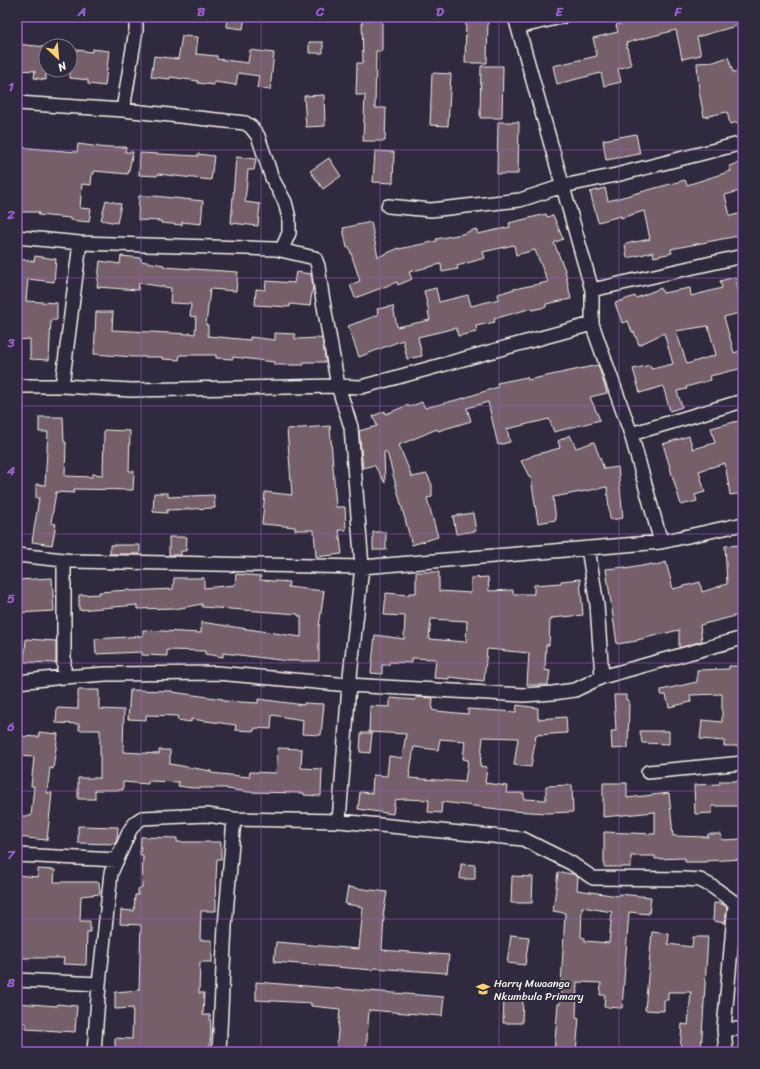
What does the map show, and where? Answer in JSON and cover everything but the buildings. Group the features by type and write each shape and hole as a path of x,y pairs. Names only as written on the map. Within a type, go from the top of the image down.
{"street":[{"path":"123,110 136,30 136,17"},
{"path":"561,17 516,22 592,290 592,324 632,434 661,542"},
{"path":"17,103 123,110 245,123 252,127 258,136 272,178 284,202 289,218 289,233 282,250"},
{"path":"388,206 431,210 520,200 563,186 616,175 743,143"},
{"path":"17,237 80,243 282,250 314,258 318,266 338,386 350,427 362,567 349,685 339,821"},
{"path":"62,386 80,243"},
{"path":"592,290 743,256"},
{"path":"17,386 62,386 131,390 338,386 361,387 592,324"},
{"path":"632,434 743,401"},
{"path":"17,555 64,560 362,567 661,542 743,524"},
{"path":"588,548 597,605 602,677"},
{"path":"64,560 64,677"},
{"path":"17,682 106,674 217,673 349,685 524,695 553,694 575,690 602,677 743,638"},
{"path":"648,772 743,763"},
{"path":"94,1052 99,984 111,873 130,830 136,822 142,818 207,815 234,819 339,821 523,839 571,863 593,878 676,878 700,880 739,904 724,1029 726,1052"},
{"path":"219,1052 225,926 234,819"},
{"path":"17,855 117,860"},
{"path":"17,980 99,984"},
{"path":"724,1029 743,1029"}],"place":[{"name":"Harry Mwaanga Nkumbula Primary","path":"483,989"}]}
